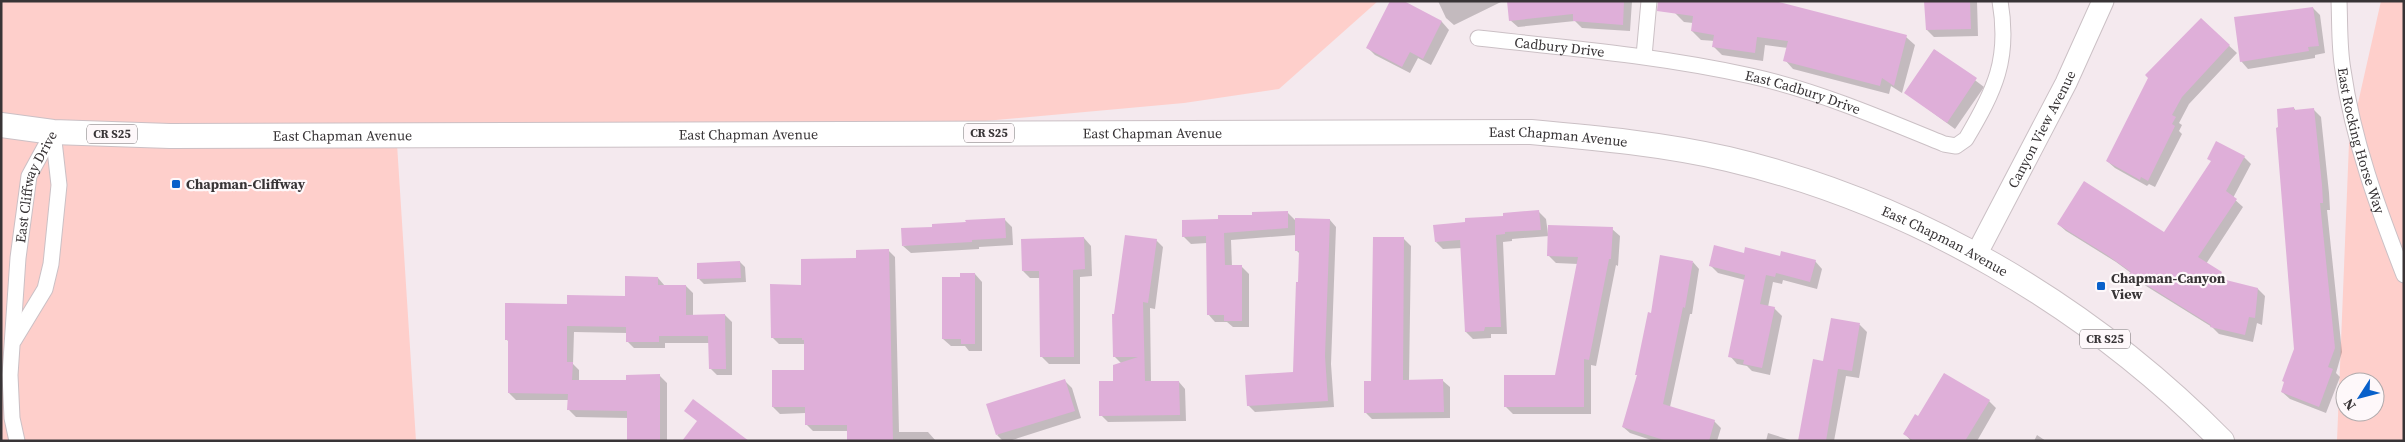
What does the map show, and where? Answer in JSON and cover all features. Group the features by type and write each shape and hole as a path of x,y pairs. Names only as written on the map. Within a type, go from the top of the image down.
{"main road":[{"name":"East Chapman Avenue","path":"1,125 53,132 170,136 1532,132 1606,139 1729,159 1857,199 1912,223 1976,255 2044,295 2157,380 2222,441"}],"street":[{"path":"1644,56 1649,1"},
{"name":"East Cadbury Drive","path":"1644,56 1752,77 1807,92 1865,111 1944,144 1956,146 1966,139 2000,72 2004,53 2004,38 2000,1"},
{"name":"Canyon View Avenue","path":"1976,255 2066,83 2103,1"},
{"name":"East Rocking Horse Way","path":"2340,1 2342,69 2355,133 2363,161 2404,275"},
{"name":"Cadbury Drive","path":"1478,38 1644,56"},
{"name":"East Cliffway Drive","path":"14,340 36,305 48,278 59,185 53,132"},
{"name":"East Cliffway Drive","path":"16,441 6,373 14,340 16,280 29,176 53,132"}],"shaded area":[{"path":"1,1 1378,1 1279,89 1184,103 808,137 397,144 416,441 1,441"},
{"path":"2381,1 2404,1 2404,441 2337,441 2338,422 2385,422 2385,372 2340,372 2349,143"}],"building":[{"path":"1390,1 1404,1 1442,21 1423,59 1410,52 1402,67 1366,48"},
{"path":"1507,1 1624,1 1623,25 1573,21 1573,14 1509,21"},
{"path":"1658,1 1775,1 1907,35 1894,86 1882,78 1880,86 1783,61 1788,41 1757,37 1755,53 1712,47 1714,35 1691,31 1693,16 1657,11"},
{"path":"1924,1 1970,1 1971,29 1926,30"},
{"path":"2313,7 2319,46 2308,47 2309,51 2240,62 2234,17"},
{"path":"2201,18 2230,45 2182,97 2172,115 2176,117 2172,124 2175,126 2148,181 2141,177 2140,180 2106,161 2148,78 2145,75"},
{"path":"1934,49 1977,78 1947,123 1904,93"},
{"path":"2294,107 2294,110 2314,108 2322,185 2323,203 2320,203 2335,348 2328,367 2333,369 2319,407 2281,392 2284,382 2282,381 2294,349 2276,128 2278,127 2277,109"},
{"path":"2216,141 2245,156 2226,191 2237,199 2198,257 2222,272 2218,278 2258,288 2255,318 2249,317 2245,335 2210,327 2211,325 2129,274 2131,272 2107,255 2057,224 2084,181 2164,232 2211,161 2207,159"},
{"path":"1539,210 1541,230 1505,232 1505,234 1496,235 1501,327 1485,327 1484,331 1465,332 1460,240 1435,242 1433,225 1465,222 1465,218 1503,216 1503,213"},
{"path":"1288,211 1288,228 1224,233 1225,265 1242,265 1242,321 1224,321 1224,315 1207,315 1206,236 1182,237 1182,220 1218,219 1218,215 1252,215 1252,212"},
{"path":"1005,218 1006,238 902,246 901,228 932,227 932,224"},
{"path":"1295,218 1330,219 1325,356 1328,401 1247,406 1245,375 1293,372 1299,251 1295,251"},
{"path":"1548,225 1613,227 1611,259 1609,259 1589,360 1584,359 1584,407 1504,407 1504,375 1555,375 1578,257 1547,256"},
{"path":"1125,235 1157,239 1148,303 1143,302 1145,381 1179,381 1180,415 1099,416 1099,381 1113,381 1113,365 1138,357 1113,357 1112,314 1114,314"},
{"path":"1084,237 1085,269 1073,270 1074,357 1040,357 1039,271 1022,271 1021,239"},
{"path":"1373,237 1404,237 1403,380 1443,379 1444,412 1364,413 1364,381 1371,381"},
{"path":"1714,245 1744,253 1745,247 1780,256 1781,251 1816,260 1810,282 1776,273 1775,277 1766,275 1760,304 1775,307 1762,368 1743,364 1744,360 1728,357 1745,275 1709,266"},
{"path":"889,249 893,441 847,441 847,425 805,425 805,407 772,407 772,370 804,370 804,340 802,338 771,338 770,284 801,285 801,259 856,258 856,250"},
{"path":"1660,255 1693,261 1685,308 1683,307 1663,404 1715,420 1709,441 1667,441 1622,427 1637,375 1635,375 1648,312 1651,313"},
{"path":"740,261 741,278 697,279 697,263"},
{"path":"960,273 975,273 975,344 961,344 961,339 942,339 942,277 960,277"},
{"path":"625,276 658,277 658,285 686,285 686,315 725,314 726,369 709,369 708,336 659,336 659,342 626,342 626,327 567,326 567,362 573,362 572,380 626,380 626,375 660,374 660,441 627,441 627,411 567,410 568,394 508,393 508,340 505,340 505,303 567,304 567,295 625,296"},
{"path":"1831,318 1860,323 1852,371 1838,369 1826,441 1798,441 1813,359 1823,361"},
{"path":"1944,373 1990,400 1965,441 1914,441 1903,434 1915,414 1918,416"},
{"path":"1065,379 1075,411 996,435 986,404"},
{"path":"693,399 749,441 682,441 697,421 684,411"}],"place":[{"name":"Chapman-Cliffway","path":"176,184"},
{"name":"Chapman-Canyon View","path":"2101,286"}]}
